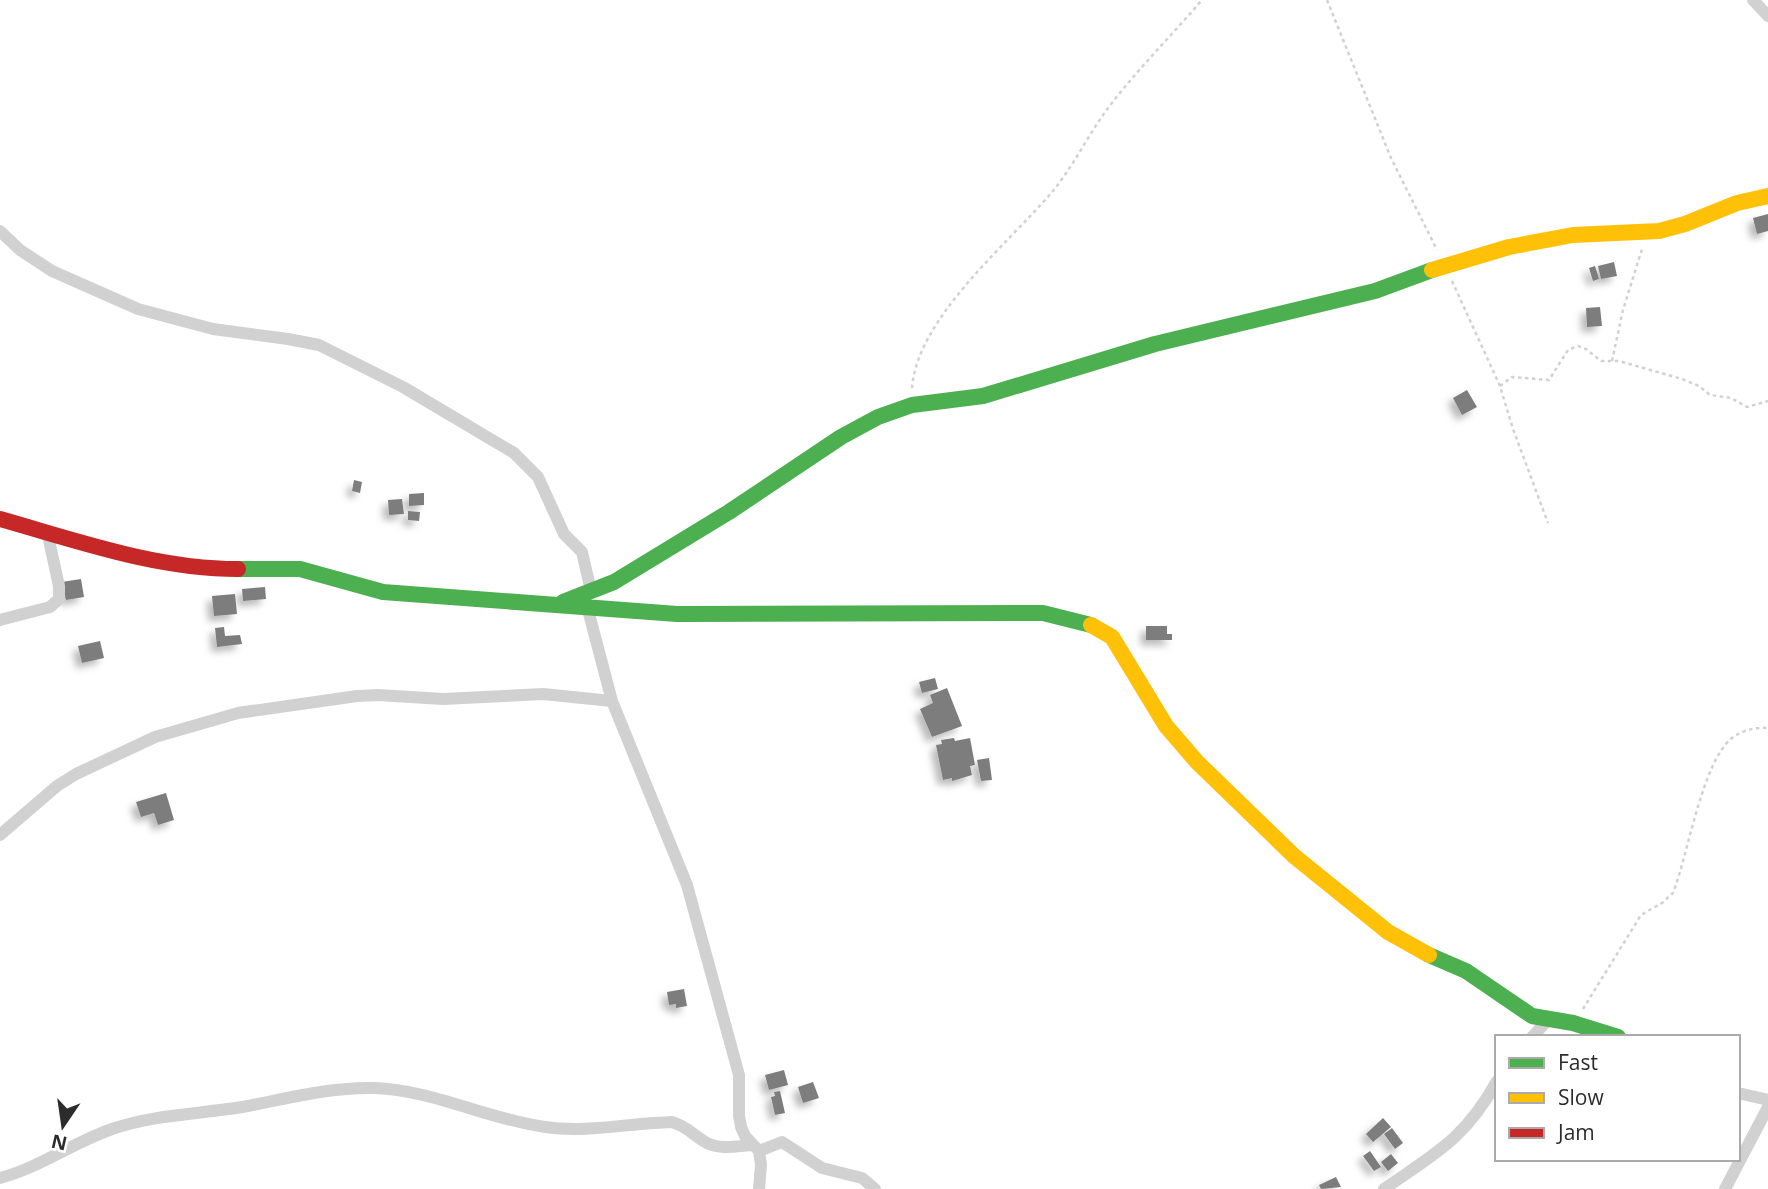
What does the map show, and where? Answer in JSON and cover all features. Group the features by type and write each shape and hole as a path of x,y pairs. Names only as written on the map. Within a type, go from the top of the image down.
{"street":[{"path":"1753,0 1768,16"},
{"path":"589,599 777,482 841,437 878,417 912,405 983,396 1154,344 1375,291 1445,265 1509,247 1573,235 1647,233 1685,224 1737,203 1768,195"},
{"path":"0,231 20,250 52,271 138,309 213,329 319,345 403,387 514,453 538,477 564,534 582,552 589,599 612,701 687,886 739,1075 741,1128 756,1148 761,1165 759,1189"},
{"path":"0,519 151,561 241,570 300,569 383,592 559,604 589,599 677,614 1043,613 1087,623 1112,637 1167,726 1197,762 1294,856 1388,932 1419,951 1466,971 1522,1011 1612,1035"},
{"path":"0,620 50,607 59,599 59,586 47,531"},
{"path":"0,835 76,774 155,737 238,713 378,695 443,699 543,694 612,701"},
{"path":"1534,1035 1549,1020"},
{"path":"1384,1189 1436,1155 1464,1130 1495,1084"},
{"path":"0,1178 34,1167 109,1130 129,1124 247,1106 319,1091 377,1088 406,1092 500,1119 546,1127 573,1129 672,1122 686,1126 704,1142 715,1147 756,1148 782,1142 822,1168 862,1178 875,1189"},
{"path":"1740,1093 1768,1100"},
{"path":"1740,1160 1768,1107"},
{"path":"1725,1189 1740,1161"}],"path":[{"path":"912,405 915,366 930,333 996,251 1053,191 1108,108 1202,0"},
{"path":"1326,0 1391,158 1445,265 1500,386 1548,523"},
{"path":"1612,361 1623,310 1647,233"},
{"path":"1500,386 1506,379 1518,376 1549,380 1573,347 1583,347 1601,361 1612,361 1682,379 1699,386 1710,395 1731,398 1747,407 1768,401"},
{"path":"1573,1023 1641,915 1673,893 1710,773 1726,744 1747,729 1768,728"}],"building":[{"path":"1768,214 1768,231 1757,234 1753,218"},
{"path":"1614,262 1617,276 1601,279 1598,266"},
{"path":"1595,266 1599,279 1593,281 1589,268"},
{"path":"1600,307 1602,326 1587,327 1586,308"},
{"path":"1467,390 1477,407 1462,415 1453,398"},
{"path":"354,480 362,482 360,493 352,491"},
{"path":"424,493 424,505 409,506 409,494"},
{"path":"402,499 404,514 389,515 388,500"},
{"path":"408,511 420,512 419,521 408,520"},
{"path":"81,579 84,597 66,600 62,582"},
{"path":"265,587 266,599 243,601 242,589"},
{"path":"235,594 237,614 214,616 212,596"},
{"path":"1146,626 1167,626 1167,634 1172,634 1172,640 1146,640"},
{"path":"224,627 225,636 240,635 242,644 217,647 215,628"},
{"path":"100,641 104,658 82,663 78,646"},
{"path":"935,678 938,689 922,693 919,682"},
{"path":"947,688 962,726 932,737 920,709 933,703 930,695"},
{"path":"954,738 955,741 970,738 975,765 970,766 972,775 952,781 952,778 943,780 936,745 942,744 941,740"},
{"path":"989,758 992,780 981,781 977,760"},
{"path":"166,793 174,820 158,825 154,813 141,817 136,802"},
{"path":"684,989 687,1006 676,1008 676,1004 669,1005 667,992"},
{"path":"784,1070 788,1085 769,1090 765,1075"},
{"path":"813,1082 819,1098 803,1103 798,1087"},
{"path":"780,1091 785,1113 775,1115 771,1097 775,1096 774,1092"},
{"path":"1383,1118 1391,1127 1373,1142 1366,1134"},
{"path":"1392,1128 1403,1143 1395,1149 1384,1134"},
{"path":"1370,1151 1381,1167 1374,1171 1363,1156"},
{"path":"1391,1154 1398,1163 1388,1171 1381,1162"},
{"path":"1336,1177 1341,1187 1321,1189 1319,1185"}],"traffic: fast":[{"path":"563,602 614,582 729,512 841,437 878,417 912,405 983,396 1155,344 1375,291 1432,270"},
{"path":"238,569 300,569 383,592 677,614 1043,613 1091,625"},
{"path":"1429,955 1466,971 1532,1016 1573,1023 1612,1035"}],"traffic: slow":[{"path":"1432,270 1509,247 1573,235 1659,231 1685,224 1737,203 1768,196"},
{"path":"1091,625 1112,637 1166,726 1197,762 1294,856 1388,932 1429,955"}],"traffic: jam":[{"path":"0,519 147,559 207,568 238,569"}]}
